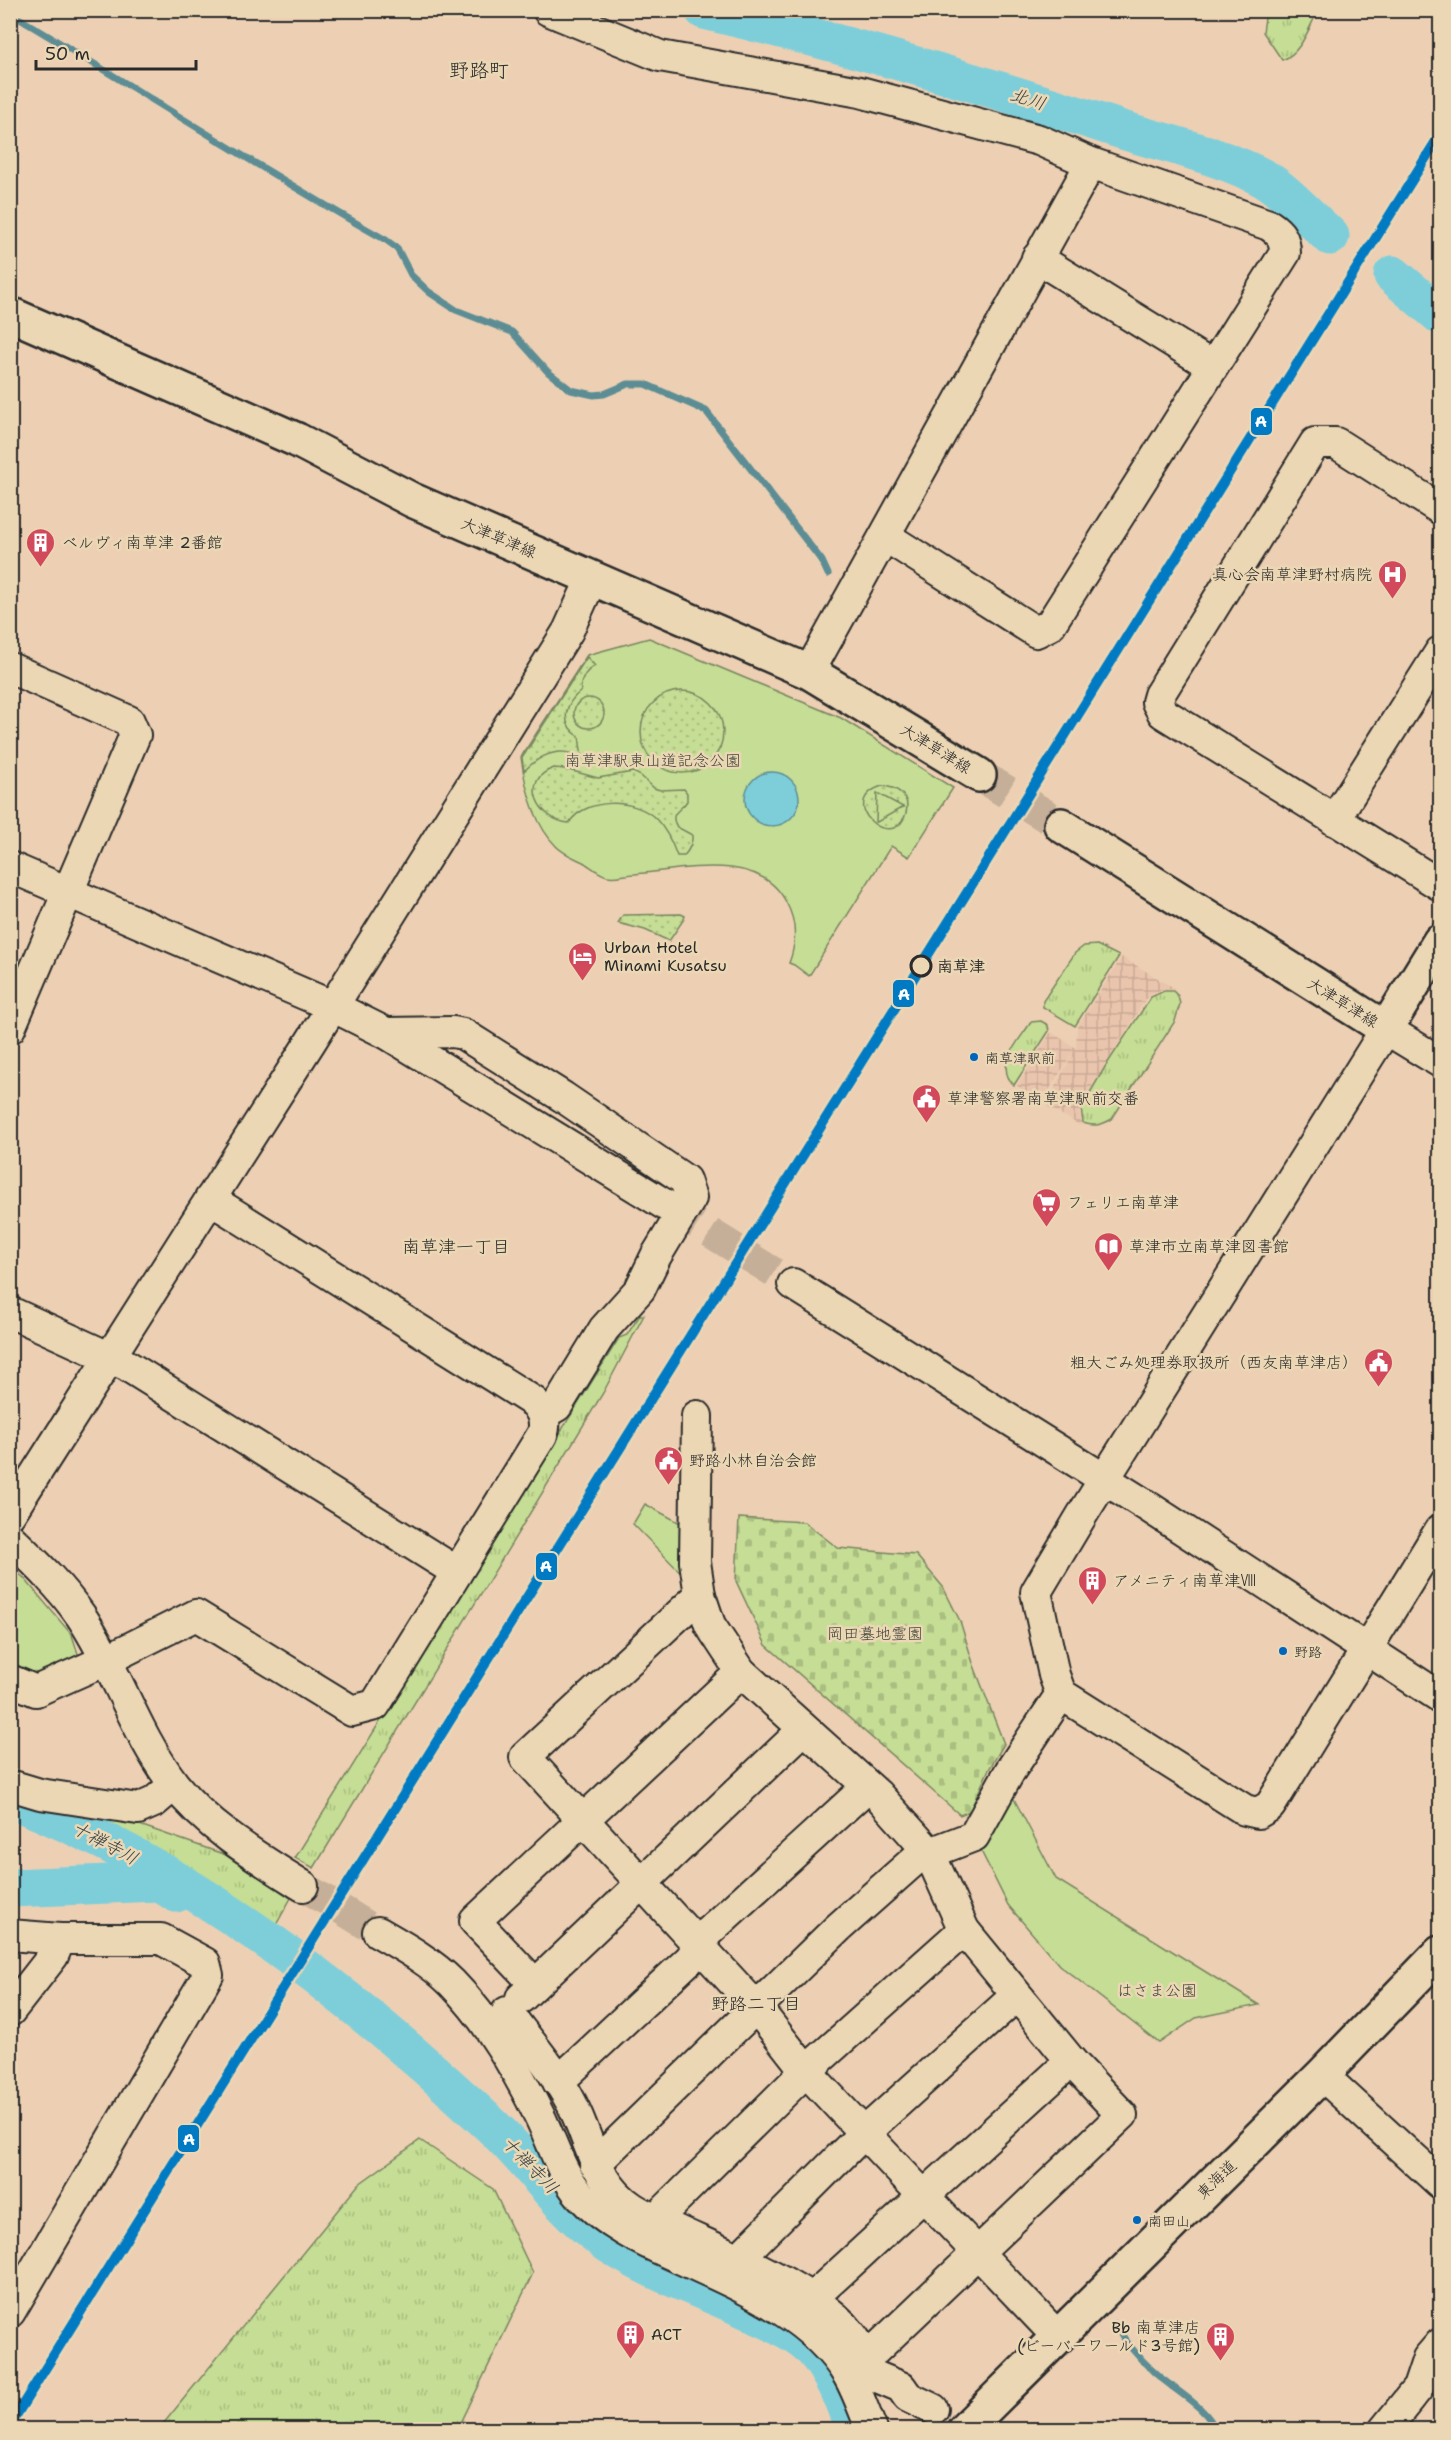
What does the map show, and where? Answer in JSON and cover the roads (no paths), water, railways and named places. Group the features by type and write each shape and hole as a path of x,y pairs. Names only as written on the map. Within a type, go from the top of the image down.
{"main road":[{"name":"大津草津線","path":"10,314 297,440 412,500 809,672 980,775"},
{"name":"大津草津線","path":"1060,825 1386,1029 1440,941"},
{"name":"東海道","path":"964,2430 1322,2075 1440,1953"}],"street":[{"path":"548,10 660,57 860,92 1039,140 1091,162 1269,225 1279,231 1285,241 1285,253 1050,625 1036,632 885,536"},
{"path":"809,672 1091,162"},
{"path":"1037,258 1212,366"},
{"path":"1440,509 1336,443 1315,443 1159,695 1157,702 1163,713 1440,885"},
{"path":"10,1514 568,631 592,578"},
{"path":"1335,820 1440,652"},
{"path":"10,668 129,721 135,735 10,1028"},
{"path":"10,867 332,1006 386,1033 672,1209"},
{"path":"1440,1062 1386,1029 1036,1592 1060,1694 1245,1810 1258,1813 1270,1806 1440,1530"},
{"path":"386,1033 453,1032 463,1034 563,1097 685,1180 691,1198 656,1256 640,1289 604,1329 557,1406 543,1414"},
{"path":"10,1680 36,1691 106,1660 196,1615 352,1712 375,1705 542,1435 543,1414 534,1402 210,1199"},
{"path":"793,1284 1105,1479 1440,1697"},
{"path":"10,1312 126,1365 457,1572"},
{"path":"697,1416 695,1562 700,1595 710,1625 741,1672 878,1795 929,1852 964,1930 1071,2061 1122,2115 858,2367"},
{"path":"10,1538 58,1587 81,1617 106,1660 143,1737 174,1785 201,1814 248,1851 303,1886"},
{"path":"700,1595 525,1757 756,2007 806,2071 923,2198 1057,2336"},
{"path":"536,1984 475,1921 741,1672"},
{"path":"595,2164 838,1928 917,1858 974,1836 1010,1771 1060,1694"},
{"path":"498,2019 803,1730"},
{"path":"10,1785 39,1794 138,1809 154,1802 174,1785"},
{"path":"558,2082 690,1959 708,1932 867,1787"},
{"path":"655,2220 806,2071 964,1930"},
{"path":"378,1932 416,1954 498,2019 558,2082 572,2104 595,2164 609,2188 631,2207 739,2258 810,2300 840,2321 858,2367 872,2430"},
{"path":"10,1935 60,1940 161,1939 205,1962 208,1975 10,2312"},
{"path":"10,2011 53,1956 60,1940"},
{"path":"739,2258 864,2133 1016,1996"},
{"path":"498,2019 562,2170 581,2196 603,2217 631,2235 753,2294 789,2315 858,2367 901,2387 921,2403"},
{"path":"810,2300 1071,2061"},
{"path":"1322,2075 1440,2183"},
{"path":"1384,2430 1418,2388 1428,2358 1440,2344"}],"water":[{"path":"767,772 777,772 787,776 795,784 799,799 795,814 787,822 777,826 767,826 757,822 749,814 745,804 745,794 749,784 757,776"}],"waterway":[{"name":"北川","path":"704,10 806,35 908,64 1228,163 1247,170 1272,184 1330,236"},
{"path":"20,19 294,187 386,240 397,248 411,275 429,292 456,310 512,332 548,372 571,390 594,395 604,394 628,384 645,384 706,411 822,561 828,574"},
{"name":"北川","path":"1393,275 1440,315"},
{"name":"十禅寺川","path":"10,1799 77,1828 142,1861 206,1899 267,1940 384,2030 439,2078 493,2127 570,2211 615,2248 633,2259 752,2312 799,2337 812,2348 831,2376 847,2410 853,2430"},
{"name":"十禅寺川","path":"10,1888 159,1882 176,1893"},
{"path":"1115,2324 1143,2361 1206,2414 1215,2430"}],"tunnel":[{"path":"979,775 1061,825"},
{"path":"672,1209 793,1284"},
{"path":"303,1886 378,1932"}],"place":[{"name":"ベルヴィ南草津 2番館","path":"41,568"},
{"name":"真心会南草津野村病院","path":"1393,600"},
{"name":"南草津","path":"921,966"},
{"name":"Urban Hotel Minami Kusatsu","path":"583,982"},
{"name":"南草津駅前","path":"974,1057"},
{"name":"草津警察署南草津駅前交番","path":"926,1124"},
{"name":"フェリエ南草津","path":"1046,1228"},
{"name":"草津市立南草津図書館","path":"1108,1272"},
{"name":"粗大ごみ処理券取扱所（西友南草津店）","path":"1379,1388"},
{"name":"野路小林自治会館","path":"668,1486"},
{"name":"アメニティ南草津Ⅷ","path":"1092,1606"},
{"name":"野路","path":"1283,1651"},
{"name":"南田山","path":"1137,2220"},
{"name":"ACT","path":"630,2360"},
{"name":"Bb 南草津店 (ビーバーワールド3号館)","path":"1221,2362"}],"district":[{"name":"野路町","path":"479,70"},
{"name":"南草津一丁目","path":"456,1247"},
{"name":"野路二丁目","path":"756,2004"}],"park label":[{"name":"南草津駅東山道記念公園","path":"653,760"},
{"name":"岡田墓地霊園","path":"875,1633"},
{"name":"はさま公園","path":"1157,1990"}]}
